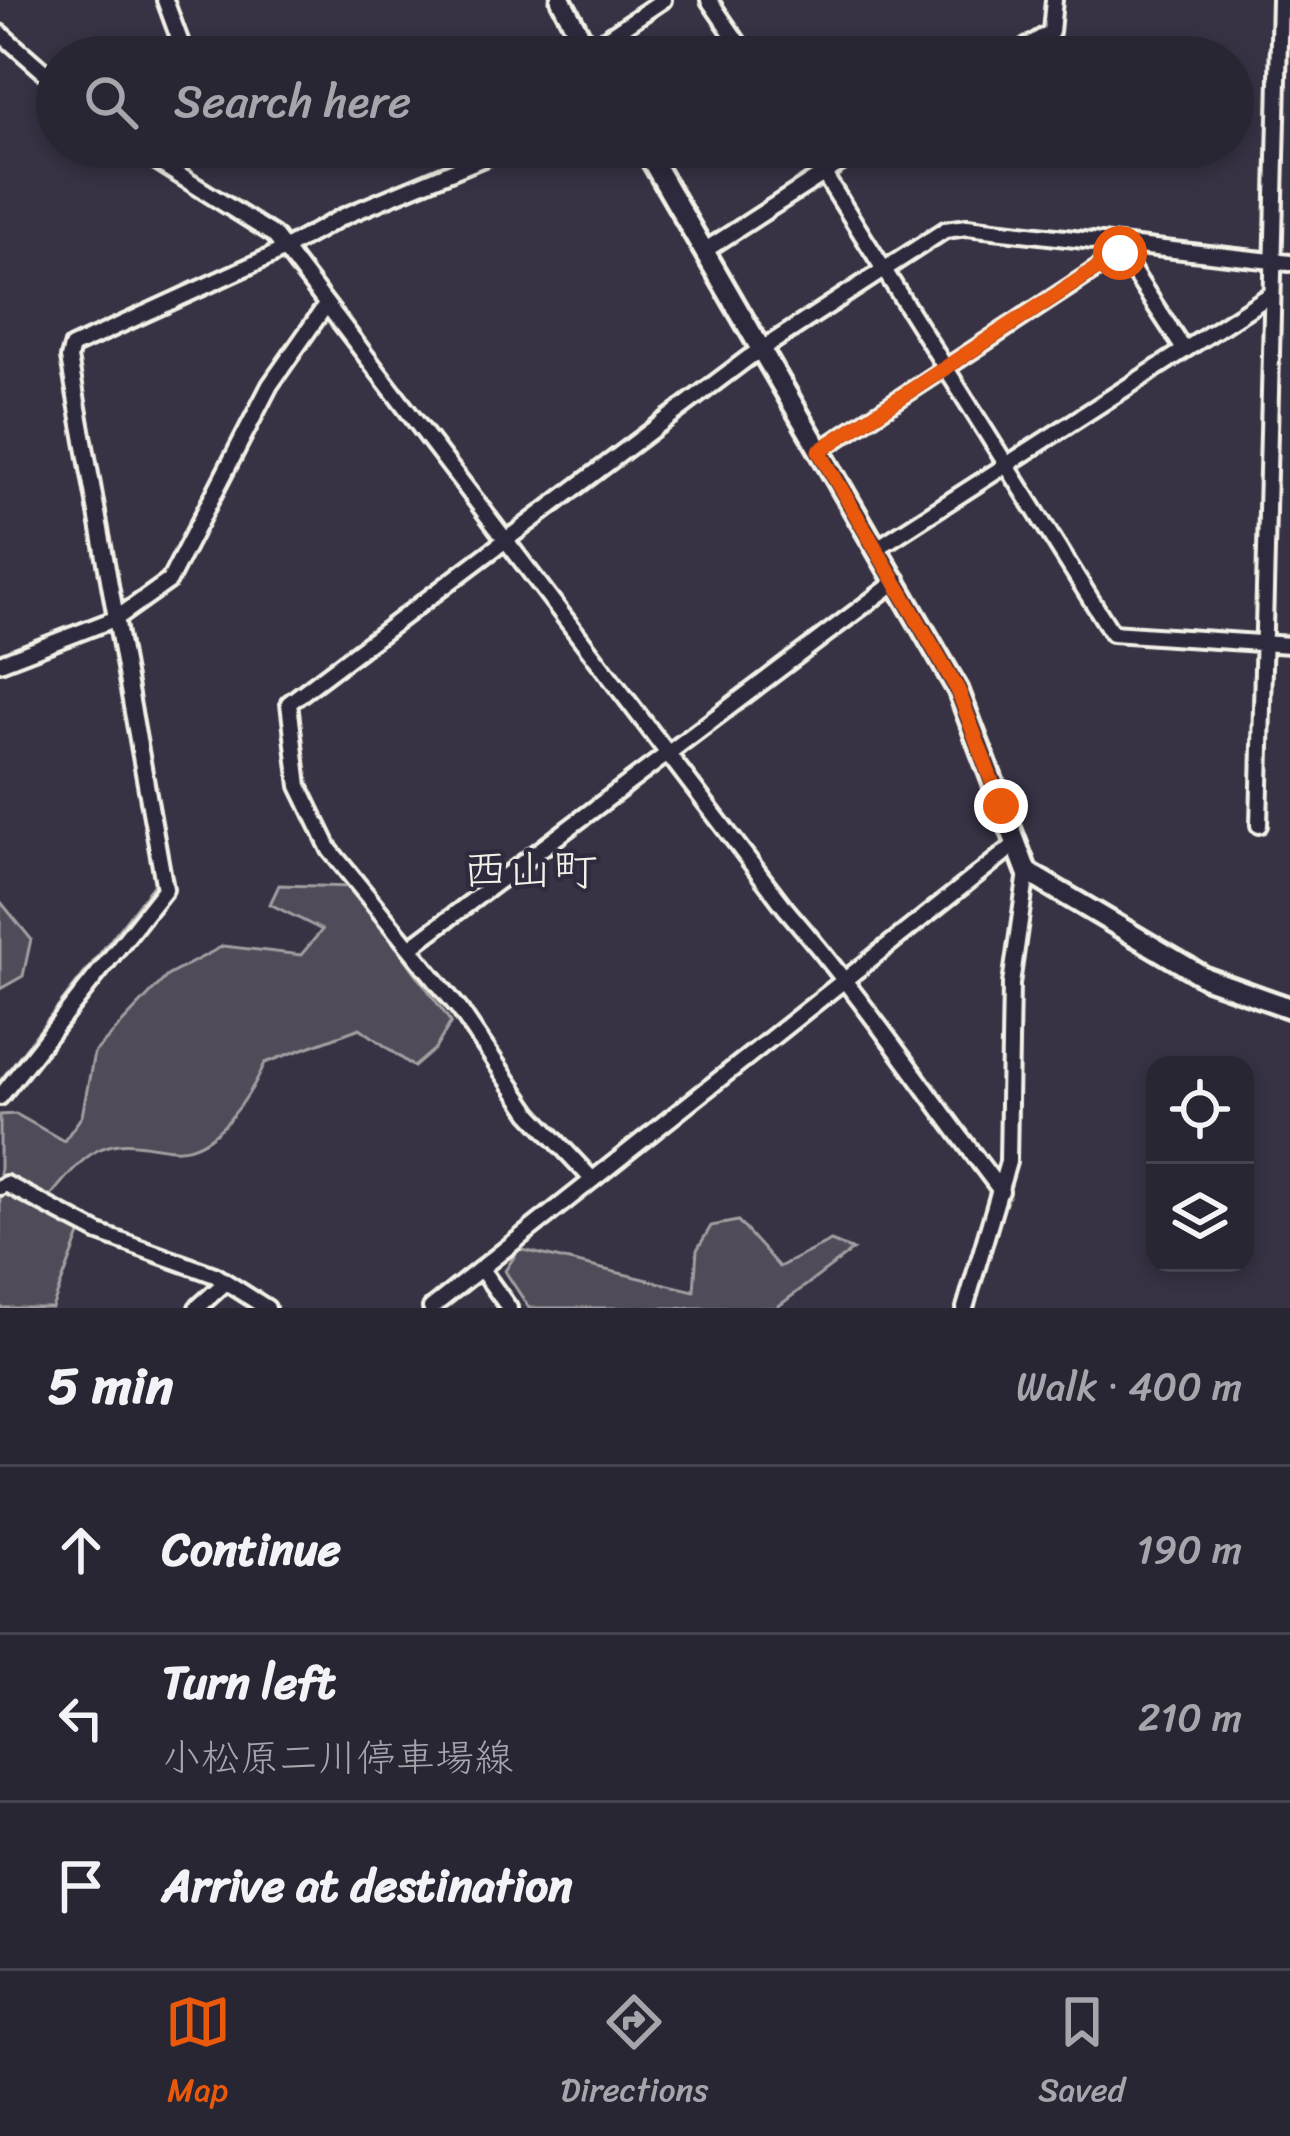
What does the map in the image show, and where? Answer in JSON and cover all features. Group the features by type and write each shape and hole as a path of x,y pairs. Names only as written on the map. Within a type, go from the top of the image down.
{"main road":[{"path":"562,0 580,36"},
{"path":"656,168 958,690 1027,872 1206,978 1285,1010"}],"street":[{"path":"165,0 178,36"},
{"path":"613,36 662,0"},
{"path":"709,0 734,36"},
{"path":"1044,36 1051,32 1054,0"},
{"path":"1259,826 1280,0"},
{"path":"0,33 36,65"},
{"path":"172,168 274,235 786,909 845,976 886,1042 1000,1191"},
{"path":"0,1097 166,889 69,358 72,346 342,217 460,168"},
{"path":"820,168 1112,633 1290,645"},
{"path":"704,251 833,168"},
{"path":"591,1178 530,1113 412,947 330,850 299,785 289,703 759,351 945,230 967,227 1118,248 1290,263"},
{"path":"1118,248 1183,348"},
{"path":"819,451 1118,248"},
{"path":"879,547 1007,460 1270,295"},
{"path":"0,663 117,618 169,581 270,385 326,305"},
{"path":"412,947 898,580"},
{"path":"430,1308 1016,844"},
{"path":"965,1308 1008,1162 1011,984 1027,872"},
{"path":"0,1187 6,1184 99,1233 226,1282 267,1308"},
{"path":"481,1269 508,1308"},
{"path":"197,1308 226,1282"}],"shaded area":[{"path":"279,885 354,887 451,1022 435,1049 414,1067 360,1028 265,1063 240,1106 203,1142 173,1149 126,1143 98,1150 73,1170 38,1211 83,1227 52,1308 0,1308 0,1115 16,1114 64,1141 82,1116 94,1053 167,976 223,946 301,955 322,930 270,904"},
{"path":"0,901 31,939 23,976 0,989"},
{"path":"738,1221 779,1267 831,1241 853,1250 776,1308 529,1308 505,1271 519,1249 694,1291 697,1250 711,1226"}],"waterway":[{"path":"0,1081 155,883 114,647"}],"district":[{"name":"西山町","path":"530,869"}],"route":[{"path":"1001,806 958,690 819,451 1120,253"}]}
